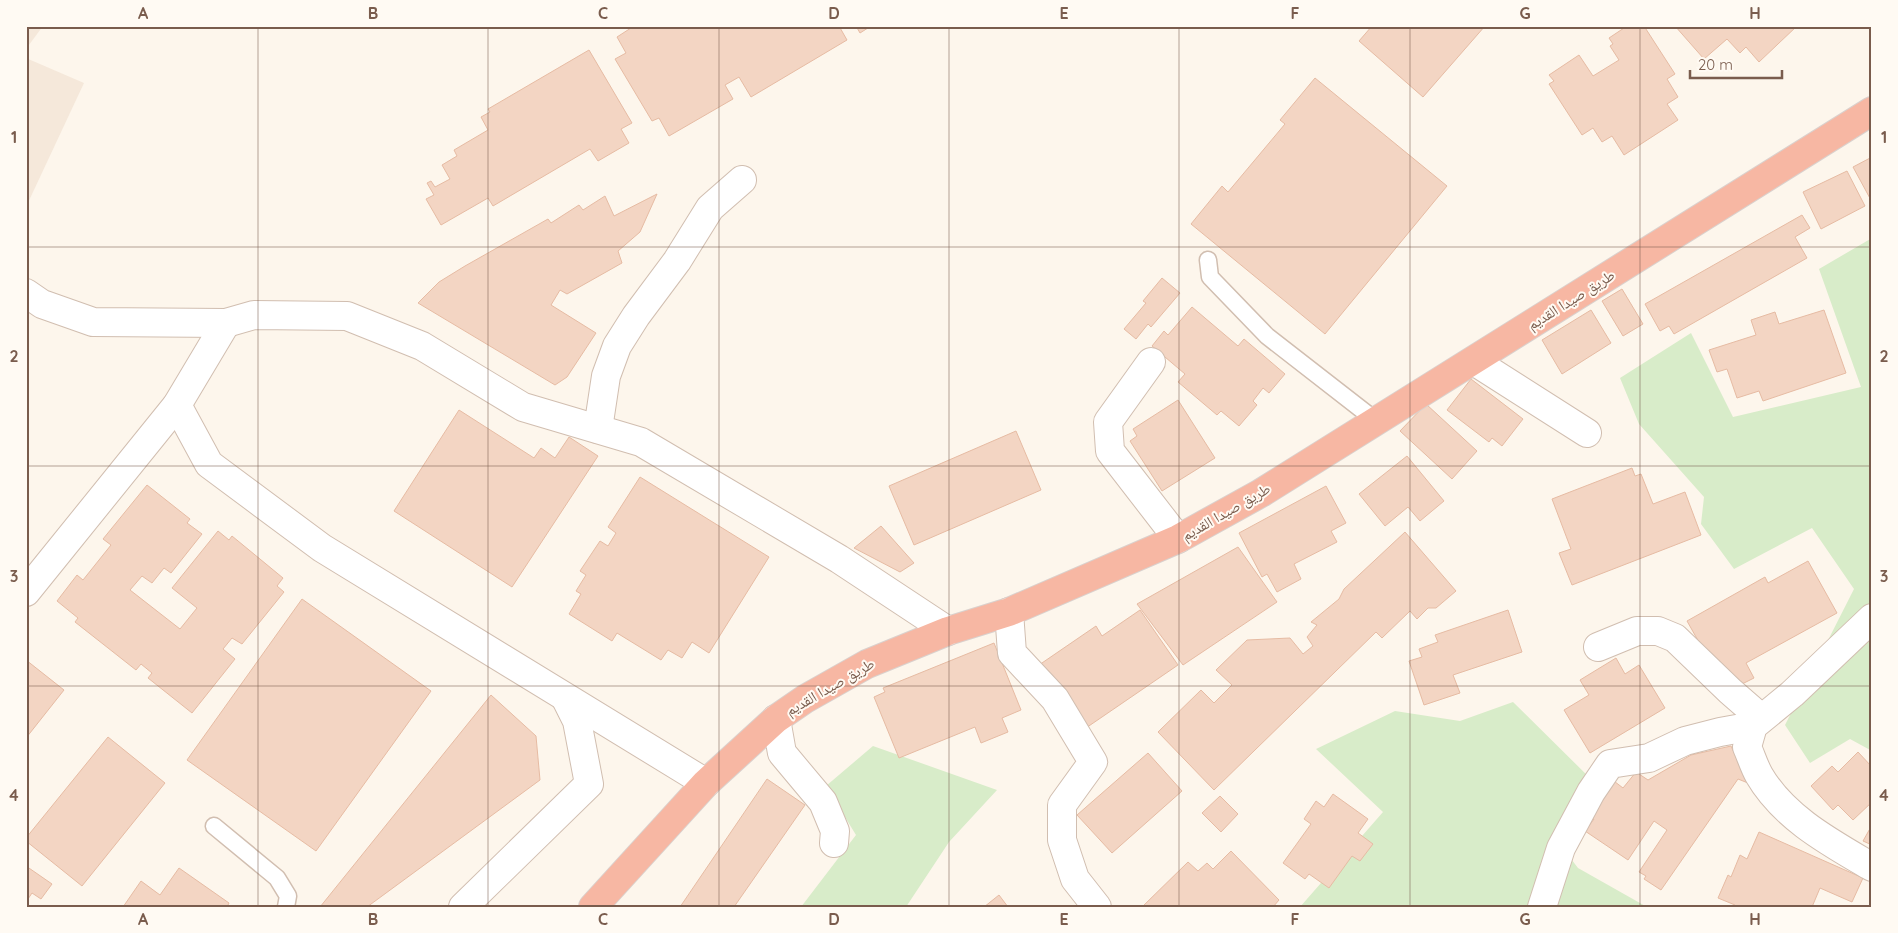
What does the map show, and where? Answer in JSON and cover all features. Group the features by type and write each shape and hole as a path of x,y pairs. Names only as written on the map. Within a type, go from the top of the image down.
{"highway":[{"name":"طريق صيدا القديم","path":"593,907 706,783 776,719 820,690 867,664 948,631 1009,612 1178,539 1260,493 1872,111"}],"street":[{"path":"598,429 606,376 617,346 636,316 678,261 710,208 742,180"},
{"path":"26,293 42,304 93,322 226,323 254,315 347,316 422,346 523,407 641,442 839,559 948,631"},
{"path":"26,592 177,405 226,323"},
{"path":"1474,361 1587,433"},
{"path":"1151,362 1108,422 1110,451 1178,539"},
{"path":"177,405 209,464 322,548 706,783"},
{"path":"1009,612 1012,653 1055,700 1094,762 1062,805 1062,840 1075,879 1098,907"},
{"path":"1542,907 1561,848 1591,792 1610,764 1649,758 1685,741 1757,722 1792,694 1872,618"},
{"path":"1598,646 1637,631 1658,631 1675,638 1730,691 1757,722"},
{"path":"463,907 589,784 577,721 566,699"},
{"path":"776,719 782,754 823,802 835,831 834,843"},
{"path":"1757,722 1747,747 1759,776 1786,810 1831,843 1872,867"}],"lane":[{"path":"1208,260 1210,277 1267,336 1376,420"},
{"path":"214,826 277,878 288,896 286,907"}],"shaded area":[{"path":"26,26 43,26 26,49"},
{"path":"26,58 84,83 26,207"}],"green space":[{"path":"1872,238 1872,751 1850,739 1810,763 1785,725 1854,589 1812,528 1734,569 1701,524 1704,497 1639,424 1620,378 1691,333 1733,417 1861,387 1819,269"},
{"path":"1513,702 1595,783 1552,834 1578,868 1647,907 1300,907 1383,812 1316,749 1395,711 1460,721"},
{"path":"873,746 997,790 949,842 906,907 801,907 856,835 826,786"}],"building":[{"path":"634,26 839,26 847,40 751,97 739,77 725,85 733,99 669,136 659,118 652,121 615,59 626,53 617,37"},
{"path":"856,26 871,26 860,33"},
{"path":"1372,26 1485,26 1423,97 1359,41"},
{"path":"1627,26 1644,26 1675,74 1667,79 1678,97 1667,104 1678,120 1624,155 1612,136 1602,142 1593,128 1582,135 1549,84 1554,81 1549,75 1579,55 1593,76 1619,60 1610,46 1613,44 1609,38"},
{"path":"1675,26 1797,26 1759,62 1746,47 1740,53 1727,39 1704,59"},
{"path":"589,50 632,123 621,129 629,143 598,161 590,149 493,206 488,198 441,225 426,199 434,195 427,183 431,181 435,187 450,179 442,165 457,156 454,150 488,130 481,117 490,112 488,109"},
{"path":"1315,78 1447,186 1325,334 1191,224 1222,186 1228,192 1285,124 1280,120"},
{"path":"1872,157 1872,202 1853,167"},
{"path":"1847,171 1865,206 1821,229 1803,192"},
{"path":"657,194 640,232 618,251 622,263 567,294 560,290 551,305 596,333 567,377 555,385 418,303 439,282 548,219 551,223 579,205 583,210 605,196 614,216"},
{"path":"1802,215 1810,228 1795,237 1807,258 1674,334 1669,326 1660,331 1645,304"},
{"path":"1162,278 1180,293 1151,327 1148,324 1136,339 1124,329 1146,303 1143,301"},
{"path":"1622,289 1643,324 1623,336 1602,301"},
{"path":"1192,307 1238,346 1244,339 1285,374 1269,393 1263,388 1253,401 1257,405 1239,426 1221,411 1217,415 1178,382 1185,374 1152,346 1164,331 1168,335"},
{"path":"1591,310 1611,343 1562,374 1542,340"},
{"path":"1824,310 1846,373 1763,401 1759,391 1737,398 1727,369 1717,372 1709,350 1756,335 1751,320 1775,312 1779,324"},
{"path":"1471,379 1523,419 1502,446 1492,438 1489,442 1447,410"},
{"path":"1178,400 1215,458 1162,491 1130,441 1137,436 1133,429"},
{"path":"1426,404 1477,451 1452,479 1400,431"},
{"path":"459,410 534,458 541,448 555,458 569,437 598,456 512,587 394,511"},
{"path":"1016,431 1041,490 914,545 889,486"},
{"path":"1407,456 1444,501 1420,521 1408,507 1385,526 1359,494"},
{"path":"1632,468 1635,476 1641,474 1653,504 1685,492 1701,535 1572,585 1559,553 1571,549 1552,499"},
{"path":"640,477 769,557 709,653 692,642 682,658 668,650 661,660 617,633 612,641 569,614 581,594 576,591 586,575 580,571 600,541 608,546 616,533 608,527"},
{"path":"147,485 190,519 187,523 202,534 171,573 164,568 152,583 142,576 130,590 180,629 197,608 172,588 218,531 229,540 232,536 283,578 277,586 284,592 242,644 232,638 223,649 235,659 192,713 148,678 152,673 141,664 136,670 75,622 78,618 57,601 77,575 83,580 111,545 103,539"},
{"path":"1326,486 1346,523 1331,531 1337,542 1294,564 1301,579 1277,592 1267,574 1262,577 1239,533"},
{"path":"881,526 914,563 900,572 854,548"},
{"path":"1405,532 1456,591 1436,608 1428,608 1417,619 1410,611 1382,638 1376,632 1214,790 1158,732 1201,690 1214,703 1232,685 1216,670 1247,640 1290,638 1303,654 1313,646 1307,637 1317,625 1311,622 1339,599 1344,589"},
{"path":"1238,547 1277,602 1183,665 1137,604"},
{"path":"1808,561 1837,613 1746,663 1754,678 1736,687 1729,682 1715,657 1709,660 1687,621 1765,577 1768,583"},
{"path":"302,599 431,691 316,851 187,760"},
{"path":"1140,610 1178,665 1083,730 1039,665 1096,626 1102,636"},
{"path":"1508,610 1522,652 1453,675 1460,693 1424,705 1409,661 1422,657 1419,649 1438,642 1435,635"},
{"path":"994,643 1021,710 1002,718 1008,732 981,743 975,727 899,758 874,697 885,692 883,688"},
{"path":"1616,658 1625,674 1639,665 1665,708 1590,753 1564,710 1589,695 1580,680"},
{"path":"26,660 64,690 26,738"},
{"path":"491,695 536,736 540,780 367,907 320,907"},
{"path":"108,737 165,783 82,886 26,841 26,838"},
{"path":"1731,746 1748,783 1738,779 1661,890 1644,879 1646,876 1639,872 1667,830 1654,821 1628,860 1585,831 1594,819 1586,814 1610,778 1623,788 1636,772 1648,780 1691,755"},
{"path":"1858,752 1872,767 1872,802 1853,820 1838,805 1833,810 1811,786 1832,766 1838,772"},
{"path":"1148,753 1182,791 1112,853 1077,815"},
{"path":"767,779 805,805 734,907 680,907"},
{"path":"1333,794 1368,819 1358,833 1373,844 1360,861 1352,856 1329,888 1309,874 1305,879 1283,863 1311,824 1304,819 1316,801 1324,807"},
{"path":"1220,796 1238,814 1221,832 1202,813"},
{"path":"1872,825 1872,845 1863,841"},
{"path":"1759,832 1863,878 1852,902 1820,888 1812,907 1734,907 1735,905 1718,898 1728,875 1731,877 1740,855 1747,859"},
{"path":"1231,851 1279,900 1273,907 1142,907 1188,862 1198,871 1207,863 1213,869"},
{"path":"26,866 52,884 41,899 32,893 26,902"},
{"path":"179,868 229,903 227,907 123,907 141,881 160,895"},
{"path":"999,895 1008,907 984,907"}]}
